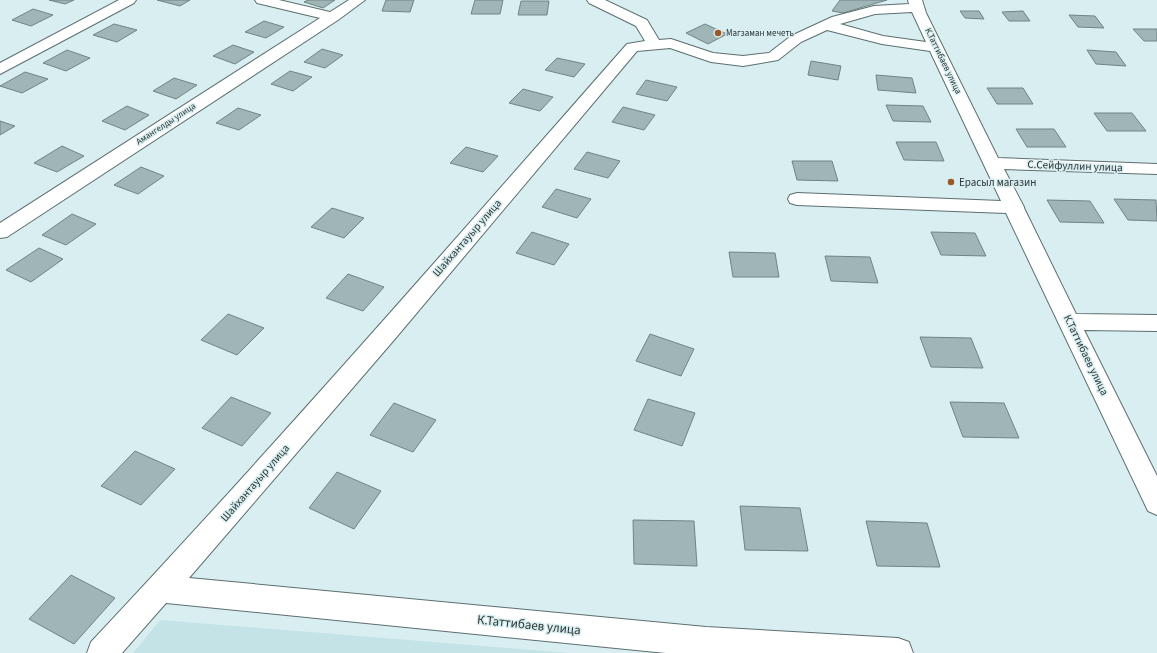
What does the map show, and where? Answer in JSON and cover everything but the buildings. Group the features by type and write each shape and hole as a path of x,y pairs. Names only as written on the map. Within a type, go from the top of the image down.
{"street":[{"path":"0,69 129,0"},
{"path":"262,0 333,17"},
{"name":"Амангелды улица","path":"0,232 358,0"},
{"path":"594,0 642,23 654,45"},
{"name":"Шайхантауыр улица","path":"102,653 391,328 632,47 672,43 711,56 743,61 773,56 796,39 837,20 874,10 916,4"},
{"name":"К.Таттибаев улица","path":"916,4 1157,503"},
{"path":"826,25 882,40 937,48"},
{"name":"С.Сейфуллин улица","path":"993,163 1157,168"},
{"path":"797,199 1015,207"},
{"path":"1070,322 1157,323"},
{"name":"К.Таттибаев улица","path":"160,589 706,642 898,653"}],"shaded area":[{"path":"160,620 570,653 133,653"}],"place":[{"name":"Магзаман мечеть","path":"718,33"},
{"name":"Ерасыл магазин","path":"951,182"}]}
